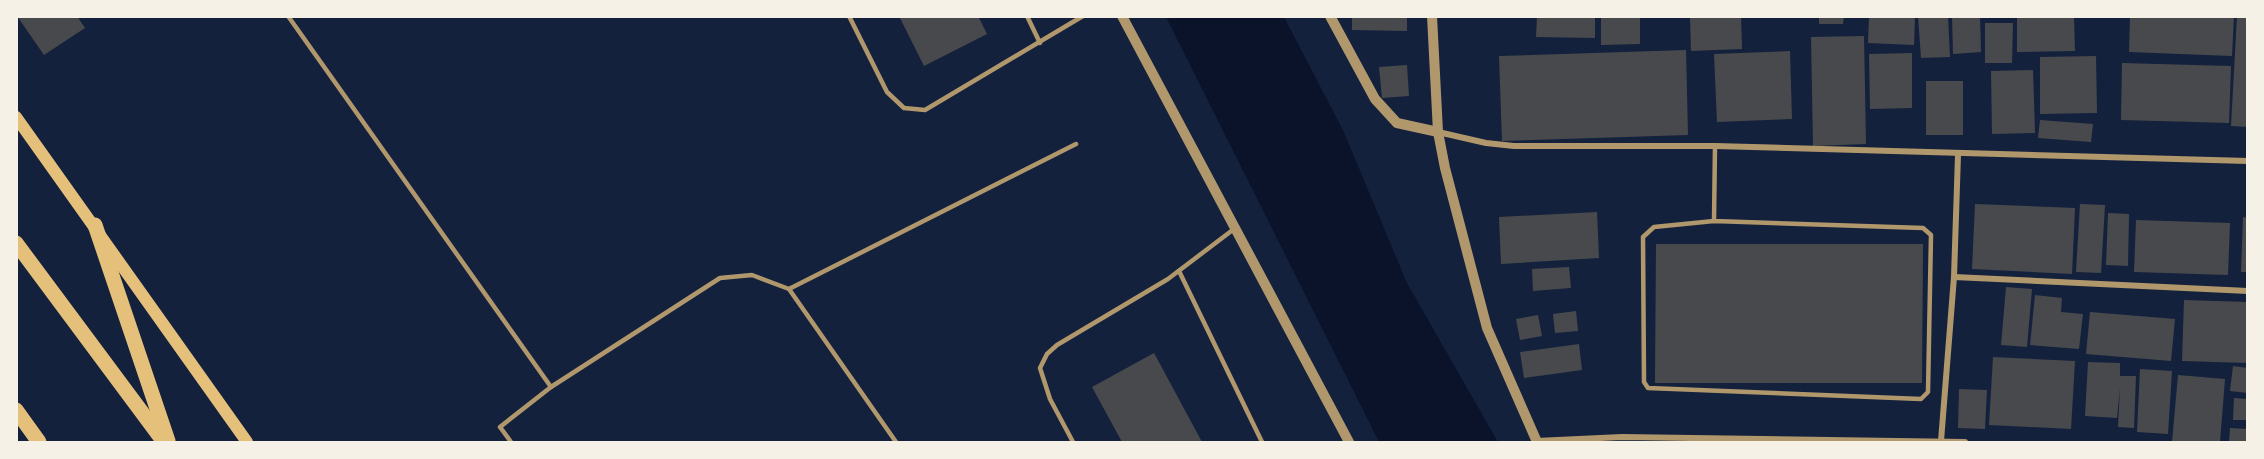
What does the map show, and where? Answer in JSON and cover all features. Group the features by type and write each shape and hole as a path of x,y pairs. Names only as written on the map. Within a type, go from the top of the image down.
{"main road":[{"path":"16,117 95,225 247,442"},
{"path":"95,225 169,442"},
{"path":"16,243 164,442"},
{"path":"16,410 39,442"}],"street":[{"path":"1122,16 1349,442"},
{"path":"1330,16 1375,99 1397,123 1486,143 1514,146 2247,161"},
{"path":"1432,16 1438,132 1445,168 1487,328 1536,442 1622,437 1965,442"},
{"path":"1941,441 1953,277 1958,155"},
{"path":"1953,277 2247,291"}],"lane":[{"path":"288,16 550,387"},
{"path":"849,16 887,92 904,108 925,110 1083,16"},
{"path":"1027,16 1040,43"},
{"path":"789,289 1076,144"},
{"path":"1714,221 1715,150"},
{"path":"1714,221 1923,228 1931,235 1928,392 1921,399 1648,388 1644,382 1643,237 1654,226 1714,221"},
{"path":"1073,442 1043,382 1040,368 1047,354 1057,345 1179,271 1234,229"},
{"path":"1179,271 1262,442"},
{"path":"511,442 500,427 550,387 720,278 752,275 789,289 896,442"}],"water":[{"path":"1166,17 1284,17 1343,130 1407,283 1498,442 1379,442"}],"building":[{"path":"17,16 77,16 85,28 44,55"},
{"path":"899,16 978,16 987,34 924,66"},
{"path":"1352,16 1407,16 1407,31 1352,30"},
{"path":"1537,16 1595,16 1595,38 1536,37"},
{"path":"1601,16 1640,16 1640,44 1601,45"},
{"path":"1690,16 1741,16 1742,49 1691,51"},
{"path":"1819,16 1844,16 1843,24 1819,24"},
{"path":"1869,16 1915,16 1914,45 1868,43"},
{"path":"1918,16 1948,16 1950,57 1921,58"},
{"path":"1952,16 1980,16 1981,52 1953,54"},
{"path":"2017,16 2074,16 2075,51 2017,52"},
{"path":"2130,16 2234,16 2232,56 2129,52"},
{"path":"2237,16 2248,16 2248,127 2231,126"},
{"path":"1985,23 2013,23 2012,63 1985,63"},
{"path":"1864,36 1866,144 1813,146 1811,37"},
{"path":"1686,50 1688,135 1502,141 1499,56"},
{"path":"1790,51 1792,119 1717,122 1714,54"},
{"path":"1912,53 1912,108 1870,109 1869,54"},
{"path":"2096,56 2097,113 2040,114 2040,57"},
{"path":"2122,63 2231,66 2229,123 2121,120"},
{"path":"1407,65 1409,96 1382,98 1379,67"},
{"path":"2033,70 2035,133 1992,134 1991,71"},
{"path":"1926,81 1963,81 1963,135 1926,135"},
{"path":"2040,120 2093,124 2091,142 2038,138"},
{"path":"1975,204 2075,208 2072,274 1972,269"},
{"path":"2080,204 2105,205 2101,273 2076,272"},
{"path":"1597,212 1599,258 1501,264 1499,217"},
{"path":"2108,213 2129,214 2128,266 2106,265"},
{"path":"2243,217 2248,218 2248,272 2241,272"},
{"path":"2136,220 2230,223 2228,275 2134,272"},
{"path":"1656,244 1923,244 1922,383 1655,383"},
{"path":"1569,267 1571,288 1533,291 1532,269"},
{"path":"2006,287 2032,289 2027,347 2001,345"},
{"path":"2035,295 2062,298 2061,312 2083,314 2079,349 2030,345"},
{"path":"2184,300 2248,302 2248,363 2182,361"},
{"path":"1576,311 1578,331 1555,333 1553,314"},
{"path":"2090,312 2175,319 2171,361 2086,354"},
{"path":"1538,315 1542,336 1520,340 1516,319"},
{"path":"1579,344 1582,370 1524,378 1520,352"},
{"path":"1154,353 1202,442 1122,442 1092,387"},
{"path":"1993,357 2075,361 2071,429 1989,425"},
{"path":"2088,362 2120,363 2120,376 2136,376 2134,428 2118,427 2120,388 2117,418 2085,416"},
{"path":"2233,366 2248,368 2248,393 2230,391"},
{"path":"2140,369 2172,371 2168,434 2137,432"},
{"path":"2178,375 2225,379 2220,442 2172,442"},
{"path":"1959,389 1987,390 1985,429 1958,428"},
{"path":"2234,398 2248,399 2248,420 2233,420"},
{"path":"2230,428 2248,429 2248,442 2229,442"}]}
